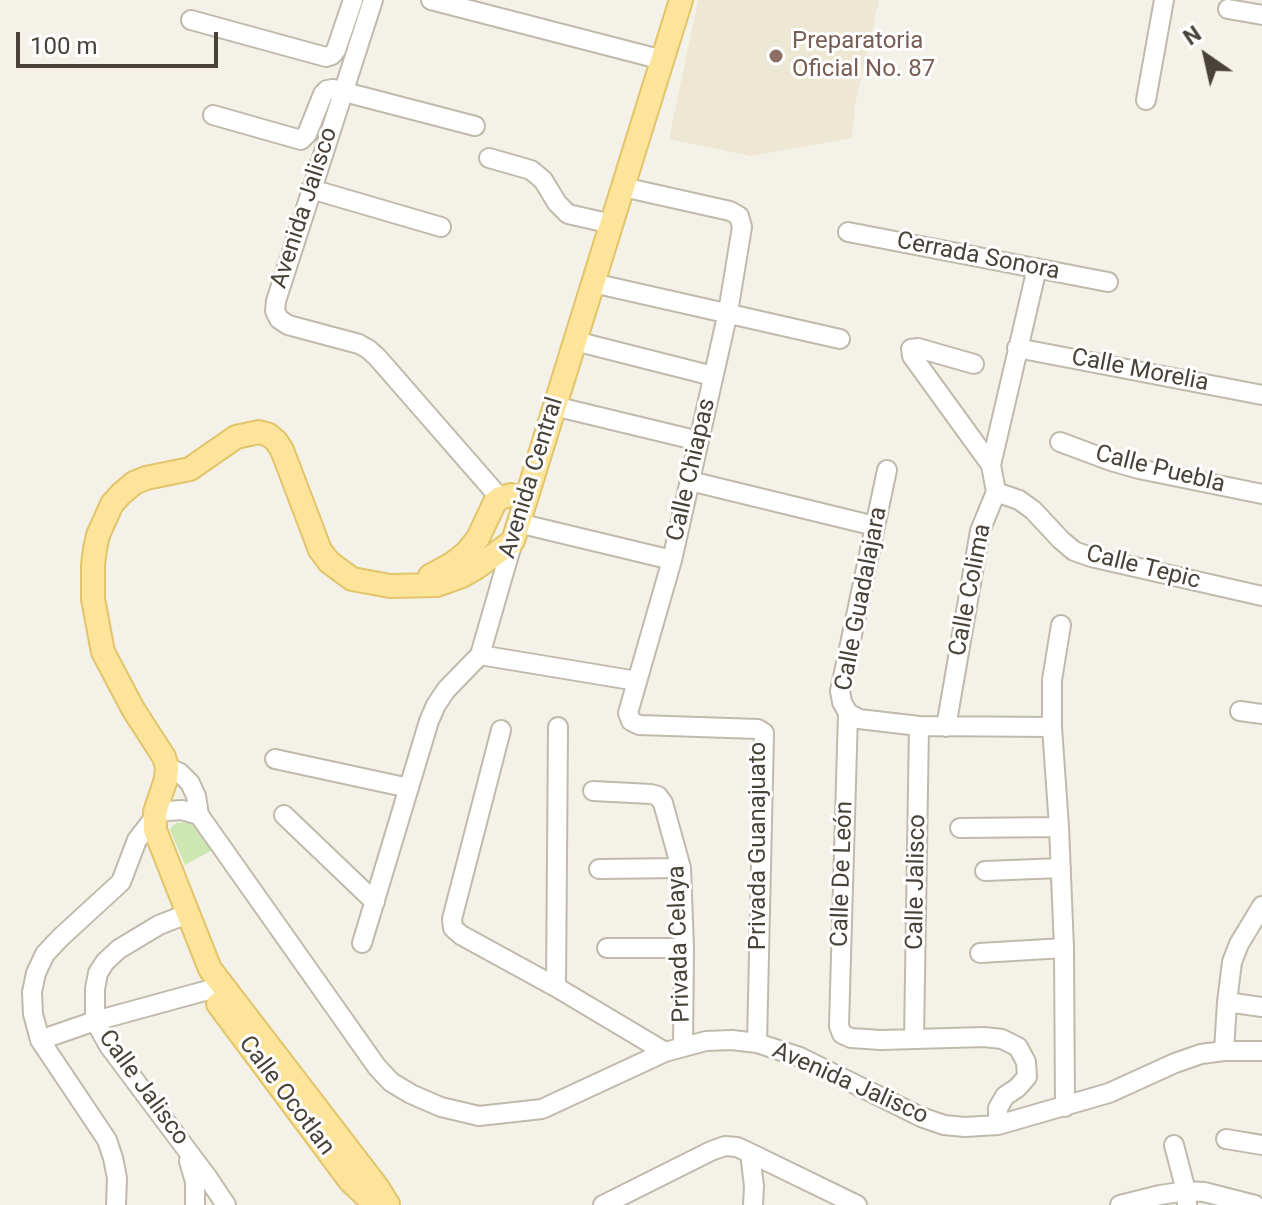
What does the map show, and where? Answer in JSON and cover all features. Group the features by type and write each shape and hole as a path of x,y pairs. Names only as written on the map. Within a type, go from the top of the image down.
{"main road":[{"name":"Avenida Central","path":"516,532 681,0"},
{"name":"Avenida Jalisco","path":"167,767 103,652 93,599 93,565 98,535 112,504 134,483 190,469 236,437 259,432 269,435 288,462 317,542 329,562 352,579 390,586 446,583 476,568 516,532"},
{"path":"411,585 439,572 466,553 500,498 511,495 525,499"},
{"path":"154,815 167,767"},
{"name":"Calle Ocotlan","path":"154,815 157,839 214,982 376,1200"}],"street":[{"path":"191,20 326,57 336,50 353,0"},
{"name":"Avenida Jalisco","path":"373,0 275,311 279,319 288,325 368,349 500,498"},
{"path":"431,0 663,60"},
{"path":"1146,100 1164,0"},
{"path":"1228,9 1262,15"},
{"path":"213,115 301,140 307,134 327,90 342,91 475,126"},
{"path":"489,158 531,170 543,180 568,214 612,224"},
{"name":"Calle Chiapas","path":"623,187 730,211 739,216 742,227 728,312 672,560 628,713 631,721"},
{"path":"311,189 441,227"},
{"name":"Cerrada Sonora","path":"848,232 1108,282"},
{"name":"Calle Colima","path":"946,727 980,531 996,492 991,465 1037,268"},
{"path":"593,283 840,339"},
{"path":"575,341 713,376"},
{"path":"974,364 918,348 911,349 912,356 991,465"},
{"name":"Calle Morelia","path":"1017,348 1262,395"},
{"path":"554,406 699,441"},
{"name":"Calle Puebla","path":"1060,442 1139,469 1262,494"},
{"name":"Calle Guadalajara","path":"887,470 840,691 848,713 859,719 919,726 1052,727"},
{"path":"690,481 875,526"},
{"name":"Calle Tepic","path":"996,492 1019,500 1033,510 1074,551 1262,596"},
{"path":"516,532 672,560"},
{"name":"Avenida Central","path":"362,943 429,721 446,690 480,655 516,532"},
{"path":"1061,625 1052,680 1052,727 1064,948 1065,1107"},
{"path":"480,655 637,681"},
{"path":"1240,711 1262,714"},
{"name":"Calle De León","path":"848,713 839,1026 842,1034 851,1038 914,1039"},
{"name":"Privada Guanajuato","path":"631,721 639,725 758,729 764,733 757,1043"},
{"name":"Calle Jalisco","path":"914,1039 919,726"},
{"path":"556,987 558,727"},
{"path":"501,730 452,919 453,928 674,1050"},
{"path":"275,759 409,788"},
{"name":"Avenida Jalisco","path":"167,767 180,773 190,783 199,815 377,1067 391,1082 441,1107 479,1116 542,1109 674,1050 706,1041 732,1040 757,1043 800,1057 921,1117 944,1125 998,1125 1118,1090 1201,1054 1262,1051"},
{"name":"Privada Celaya","path":"593,791 651,794 658,796 663,803 681,868 684,948 674,1050"},
{"path":"116,1205 117,1178 107,1140 40,1040 33,1014 32,992 36,973 45,954 121,882 137,840 154,815 182,810 199,815"},
{"path":"284,815 375,902"},
{"path":"960,828 1059,827"},
{"path":"599,869 681,868"},
{"path":"985,871 1061,868"},
{"path":"1224,1051 1232,962 1262,906"},
{"name":"Calle Jalisco","path":"187,914 149,931 119,949 105,962 98,973 95,989 95,1021 109,1046 226,1205"},
{"path":"607,948 684,948"},
{"path":"980,953 1064,948"},
{"path":"40,1040 214,982"},
{"path":"1227,1002 1262,1007"},
{"path":"914,1039 984,1037 1002,1039 1018,1047 1026,1062 1027,1077 1005,1096 998,1108 998,1125"},
{"path":"1226,1139 1262,1145"},
{"path":"1174,1145 1186,1198"},
{"path":"603,1205 725,1146 737,1147 857,1205"},
{"path":"185,1148 195,1182 195,1205"},
{"path":"750,1153 753,1205"},
{"path":"1120,1205 1160,1195 1186,1198 1204,1192 1255,1205"}],"shaded area":[{"name":"Preparatoria Oficial No. 87","path":"698,0 879,0 855,105 852,138 751,156 669,139"}],"green space":[{"path":"186,822 208,835 218,847 185,865 170,830 177,823"}],"place":[{"name":"Preparatoria Oficial No. 87","path":"776,56"}]}
